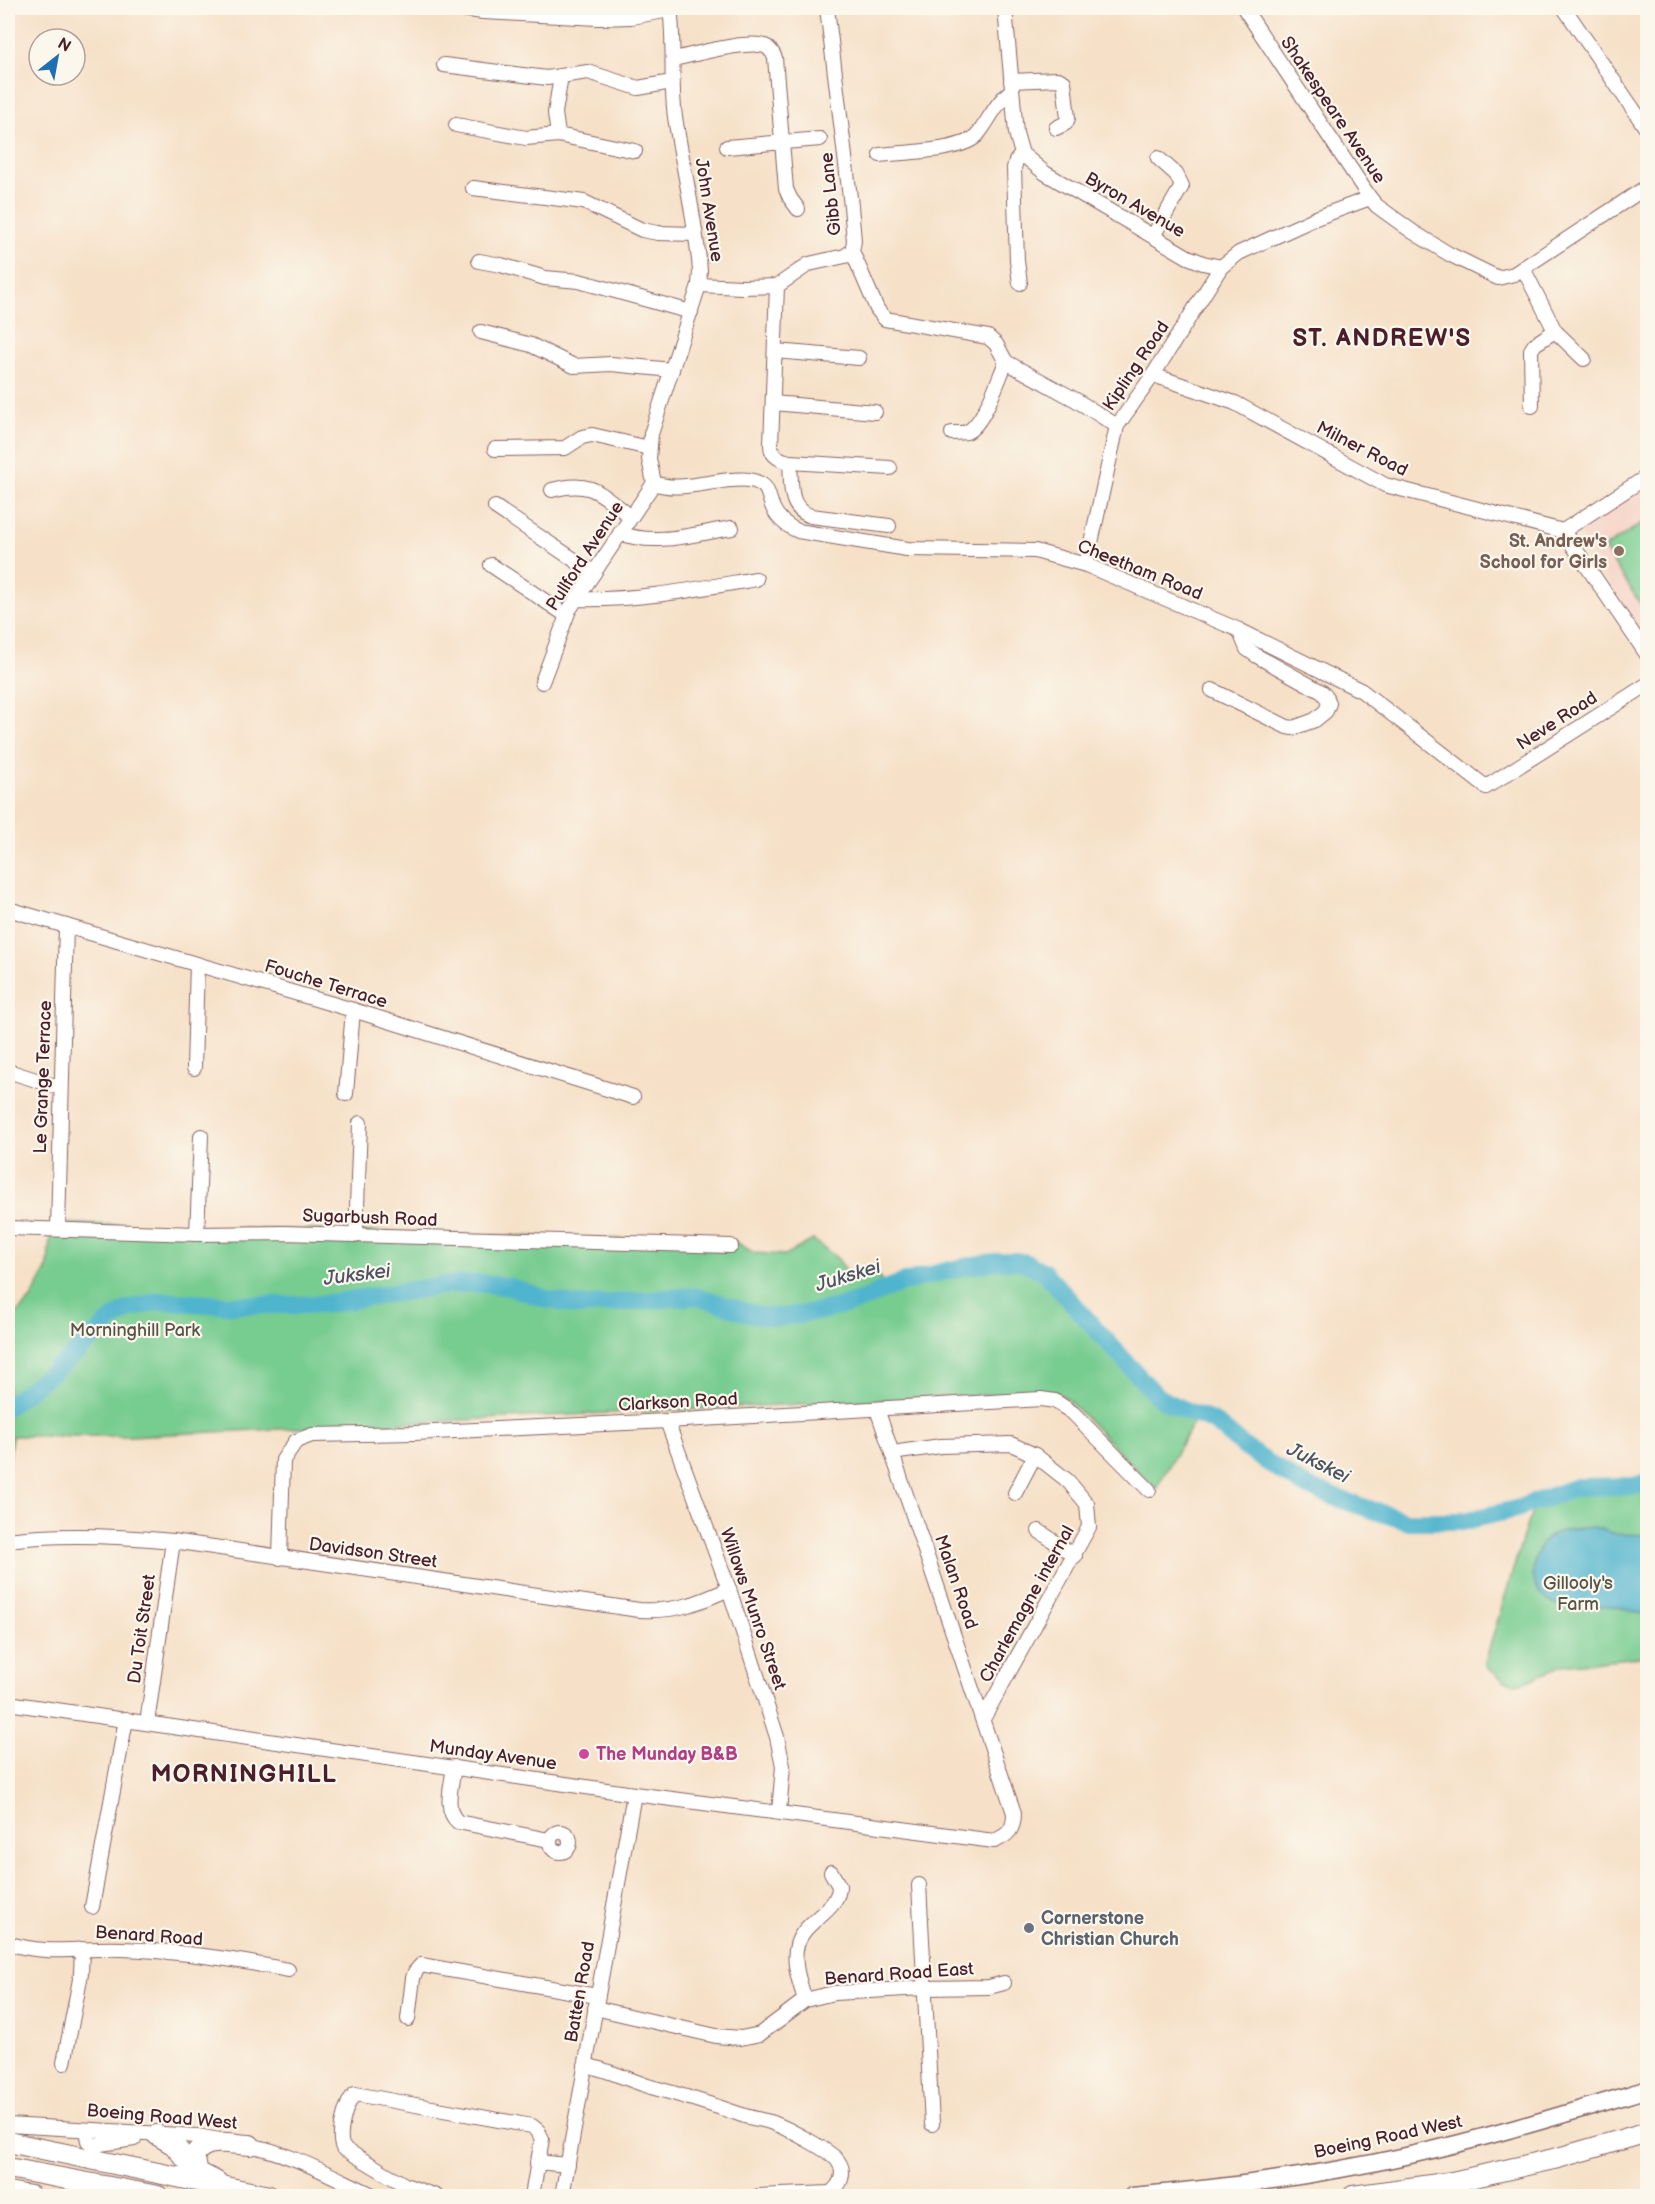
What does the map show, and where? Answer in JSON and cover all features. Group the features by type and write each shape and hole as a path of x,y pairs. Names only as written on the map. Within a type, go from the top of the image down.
{"highway":[{"path":"1353,2196 1452,2182 1558,2158 1647,2132"},
{"path":"157,2135 174,2145 198,2172 215,2181 264,2195"},
{"path":"8,2142 264,2195"},
{"path":"198,2172 194,2156 204,2145 213,2143 250,2145"},
{"path":"8,2168 158,2196"},
{"path":"8,2192 31,2196"}],"main road":[{"name":"Boeing Road West","path":"1132,2196 1202,2190 1292,2178 1408,2156 1647,2089"}],"street":[{"path":"456,8 483,12 559,12 598,18 631,16 670,9"},
{"path":"579,8 598,18"},
{"name":"Gibb Lane","path":"777,286 809,264 845,256 852,251 854,241 827,8"},
{"path":"1005,8 1017,143 1022,154 1014,168 1017,261 1020,283"},
{"name":"Shakespeare Avenue","path":"1244,8 1370,198 1413,232 1449,254 1498,278 1514,274 1647,186"},
{"path":"1564,8 1647,131"},
{"name":"John Avenue","path":"654,483 650,448 653,425 699,285 700,264 675,117 670,9"},
{"path":"674,59 746,45 760,45 771,50 775,58 786,189 798,208"},
{"path":"444,65 547,78 579,72 592,73 638,88 672,82"},
{"path":"558,135 555,113 561,76"},
{"path":"880,155 940,148 968,142 978,134 1012,86 1058,79 1064,82 1068,118 1066,123 1056,128"},
{"path":"456,125 526,138 558,135 635,151"},
{"path":"727,147 820,139"},
{"name":"Byron Avenue","path":"1022,154 1045,173 1188,257 1221,267"},
{"path":"1153,236 1182,186 1176,174 1158,158"},
{"path":"473,188 584,202 635,228 649,232 695,234"},
{"path":"1221,267 1239,253 1316,218 1370,198"},
{"path":"852,251 877,309 885,319 988,337 996,344 1006,362 1076,400 1117,426"},
{"path":"479,261 545,278 579,281 691,312"},
{"name":"Kipling Road","path":"1086,565 1117,426 1153,375 1221,267"},
{"path":"1523,268 1556,331 1584,359"},
{"path":"699,285 777,286 771,450 776,456 790,462 890,468"},
{"path":"1532,406 1531,350 1535,344 1556,331"},
{"path":"481,332 531,345 574,366 611,364 672,370"},
{"path":"775,351 859,358"},
{"path":"952,433 965,433 981,418 1006,362"},
{"name":"Milner Road","path":"1153,375 1235,403 1385,485 1563,531"},
{"path":"773,403 875,412"},
{"path":"495,448 565,448 582,437 592,435 650,448"},
{"path":"790,462 793,498 800,511 812,516 889,526"},
{"path":"1647,476 1563,531 1647,656"},
{"name":"Cheetham Road","path":"654,483 680,486 745,479 760,483 770,493 772,506 777,516 789,527 798,531 907,549 1035,551 1086,565 1239,630 1362,692 1486,787"},
{"name":"Pullford Avenue","path":"542,682 566,615 654,483"},
{"path":"552,490 579,485 592,489 631,517"},
{"path":"495,507 594,573"},
{"path":"621,533 643,539 732,528"},
{"path":"491,565 566,615"},
{"path":"576,599 646,596 756,579"},
{"path":"1212,690 1287,728 1316,720 1326,711 1329,703 1327,698 1312,686 1257,656 1248,649 1239,630"},
{"name":"Neve Road","path":"1486,787 1647,684"},
{"name":"Fouche Terrace","path":"8,909 353,1010 633,1097"},
{"name":"Le Grange Terrace","path":"58,1228 66,926"},
{"path":"194,1068 197,964"},
{"path":"346,1095 353,1010"},
{"path":"8,1071 61,1088"},
{"path":"356,1235 360,1122"},
{"path":"197,1234 201,1136"},
{"name":"Sugarbush Road","path":"8,1228 730,1246"},
{"name":"Clarkson Road","path":"280,1558 283,1460 290,1447 312,1435 414,1433 667,1421 1028,1399 1055,1401 1072,1413 1149,1490"},
{"name":"Malan Road","path":"877,1409 1014,1813 1014,1824 1008,1835"},
{"name":"Willows Munro Street","path":"667,1421 729,1589 780,1748 783,1766 779,1812"},
{"name":"Charlemagne internal","path":"892,1453 941,1446 1011,1444 1035,1455 1068,1481 1087,1504 1089,1527 1075,1556 983,1719"},
{"path":"1015,1493 1035,1455"},
{"path":"1039,1531 1075,1556"},
{"name":"Davidson Street","path":"8,1540 131,1537 173,1541 639,1610 681,1609 729,1589"},
{"name":"Du Toit Street","path":"147,1723 173,1541"},
{"name":"Munday Avenue","path":"8,1703 634,1794 994,1840 1008,1835"},
{"path":"92,1907 126,1719"},
{"path":"454,1767 449,1806 453,1818 458,1822 549,1840"},
{"name":"Batten Road","path":"562,2196 634,1794"},
{"path":"805,2000 797,1971 796,1946 810,1924 837,1898 839,1886 831,1872"},
{"path":"919,1885 932,2124"},
{"name":"Benard Road","path":"8,1942 40,1950 153,1951 288,1970"},
{"path":"64,2063 78,1984 75,1974 80,1949"},
{"path":"408,2019 413,1978 421,1965 596,2002"},
{"name":"Benard Road East","path":"596,2002 716,2036 741,2038 760,2034 805,2000 846,1992 989,1987 1004,1983"},
{"path":"585,2065 610,2070 648,2086 772,2122 828,2152 839,2162 840,2184 830,2193 758,2196"},
{"path":"436,2196 405,2185 343,2148 340,2133 351,2098 360,2094 532,2126 542,2139 532,2196"},
{"name":"Boeing Road West","path":"8,2125 197,2136 250,2145 306,2165 375,2196"},
{"path":"537,2162 568,2165"}],"shaded area":[{"name":"St. Andrew's School for Girls","path":"1647,480 1647,646 1575,526"}],"green space":[{"path":"1647,520 1647,614 1604,548"},
{"name":"Morninghill Park","path":"51,1223 736,1242 754,1253 786,1255 813,1240 837,1258 852,1278 876,1273 888,1288 987,1262 1022,1262 1043,1271 1156,1395 1167,1402 1198,1414 1156,1489 1064,1396 1053,1392 130,1436 12,1436 8,1470 8,1322 31,1299 48,1266"},
{"name":"Gillooly's Farm","path":"1647,1488 1647,1656 1562,1665 1517,1684 1504,1680 1487,1668 1485,1662 1527,1524 1535,1507 1557,1497"}],"water":[{"path":"1594,1527 1616,1534 1647,1535 1647,1615 1611,1606 1579,1608 1562,1606 1544,1597 1538,1590 1533,1573 1534,1563 1542,1543 1562,1531"}],"waterway":[{"name":"Jukskei","path":"8,1406 69,1359 114,1318 129,1309 159,1301 228,1305 326,1304 446,1285 479,1283 511,1287 546,1299 579,1306 694,1296 749,1313 782,1317 849,1304 885,1289 935,1274 975,1265 1010,1261 1025,1263 1043,1271 1156,1395 1214,1422 1247,1449 1303,1485 1345,1501 1406,1521 1465,1521 1516,1509 1577,1487 1634,1486 1648,1482"},
{"name":"Jukskei","path":"1634,1486 1648,1481"}],"place":[{"name":"St. Andrew's School for Girls","path":"1619,551"},
{"name":"The Munday B&B","path":"584,1754"},
{"name":"Cornerstone Christian Church","path":"1029,1928"}],"district":[{"name":"ST. ANDREW'S","path":"1382,338"},
{"name":"MORNINGHILL","path":"244,1774"}]}
